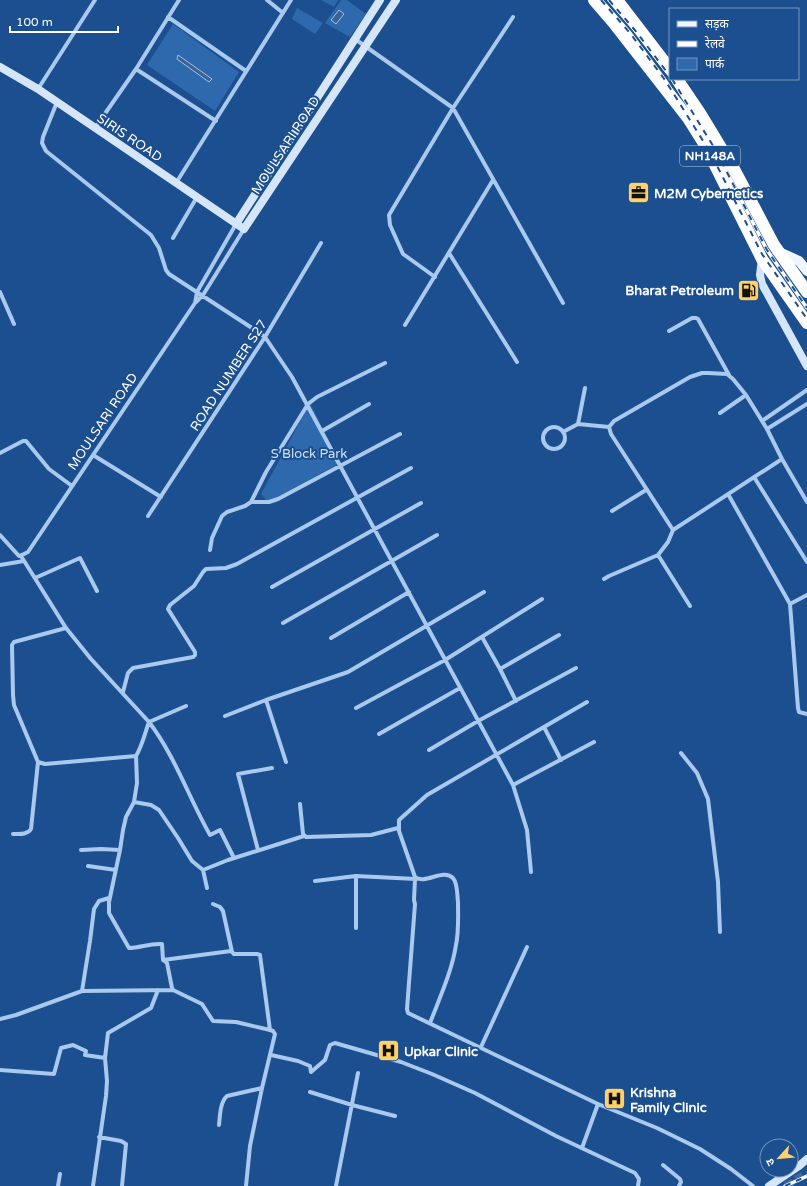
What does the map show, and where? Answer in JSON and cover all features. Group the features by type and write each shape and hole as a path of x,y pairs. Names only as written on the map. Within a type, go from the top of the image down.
{"highway":[{"name":"NH148A","path":"594,0 688,118 705,145 762,259 807,323"},
{"path":"618,0 669,68"},
{"path":"613,22 626,10"},
{"name":"NH148A","path":"678,80 730,162 777,251 807,292"}],"main road":[{"path":"777,251 799,262 807,271"}],"street":[{"path":"38,90 96,0"},
{"path":"95,128 136,69 179,0"},
{"path":"267,0 283,13"},
{"path":"176,183 291,0"},
{"name":"MOULSARI ROAD","path":"195,303 197,292 236,224 380,0"},
{"name":"MOULSARI ROAD","path":"21,556 28,552 195,303 203,295 244,229 396,0"},
{"path":"168,17 246,71"},
{"path":"434,277 403,254 388,218 394,205 453,108 513,17"},
{"path":"355,39 453,108 563,303"},
{"name":"SIRIS ROAD","path":"0,67 57,102 244,229"},
{"path":"136,69 216,121"},
{"path":"57,102 43,137 42,143 46,150 151,235 159,248 167,272 173,278 203,295 265,337 292,376 512,785 527,830 531,872"},
{"path":"294,134 303,140"},
{"path":"405,326 493,180"},
{"path":"173,238 197,197"},
{"name":"ROAD NUMBER S27","path":"148,516 265,337 321,243"},
{"path":"449,253 517,362"},
{"path":"762,259 760,274 762,284 807,366"},
{"path":"0,292 14,324"},
{"path":"669,331 692,318 698,319 730,375 746,395 767,429 782,459 807,502"},
{"path":"210,550 212,538 222,516 226,512 247,506 251,502 269,467 308,404 317,397 384,363"},
{"path":"674,530 646,490 611,434 610,427 614,421 690,377 702,373 730,375"},
{"path":"578,424 585,388"},
{"path":"762,421 807,390"},
{"path":"720,412 746,395"},
{"path":"322,431 369,404"},
{"path":"767,429 807,404"},
{"path":"563,432 578,424 610,427"},
{"path":"557,427 563,432 565,438 560,447 554,449 545,444 543,437 546,430 557,427"},
{"path":"251,502 272,501 400,434"},
{"path":"0,453 23,441 26,441 49,469 72,486"},
{"path":"93,455 161,497"},
{"path":"604,579 658,555 668,542 674,530 782,459"},
{"path":"122,692 128,673 133,668 194,656 195,652 168,609 170,605 194,586 203,572 209,568 226,568 237,564 411,468"},
{"path":"754,477 807,562"},
{"path":"612,511 646,490"},
{"path":"728,494 790,604 798,708 799,712 807,714"},
{"path":"272,587 421,503"},
{"path":"0,535 17,555 21,556 66,628 91,659 149,722 164,744 197,812 210,834 220,830 234,858"},
{"path":"283,623 437,535"},
{"path":"658,555 690,606"},
{"path":"35,578 81,558 97,591"},
{"path":"0,565 24,561"},
{"path":"331,638 409,592"},
{"path":"225,716 266,700 348,672 484,592"},
{"path":"790,604 807,595"},
{"path":"356,708 445,660 542,599"},
{"path":"13,834 24,834 31,828 38,762 14,705 12,695 12,645 14,642 66,628"},
{"path":"500,669 559,635"},
{"path":"482,637 516,701"},
{"path":"429,750 478,721 576,668"},
{"path":"379,734 460,688"},
{"path":"266,700 286,762"},
{"path":"587,702 426,795 401,817 398,823 398,828 416,879 407,1009 410,1014 598,1104 657,1128 700,1149 731,1169 753,1186"},
{"path":"173,990 170,984 167,963 163,960 162,944 151,944 129,948 109,913 109,898 116,870 124,824 134,802 137,783 136,756 140,750 142,739 149,722 186,706"},
{"path":"544,727 561,760"},
{"path":"512,785 594,742"},
{"path":"681,753 697,773 708,799 718,882 720,932"},
{"path":"38,762 45,764 136,756"},
{"path":"258,850 238,774 272,768"},
{"path":"134,802 151,806 159,810 192,861 203,870 207,888"},
{"path":"300,804 304,836"},
{"path":"203,870 234,858 304,836 365,835 398,828"},
{"path":"81,850 120,850"},
{"path":"88,866 116,870"},
{"path":"315,881 356,876 416,879 445,875 450,876 455,882 457,891 458,920 457,943 454,956 430,1023"},
{"path":"356,876 356,928"},
{"path":"82,991 95,905 99,901 109,898"},
{"path":"213,904 222,909 231,951"},
{"path":"481,1047 527,947"},
{"path":"163,960 231,951 234,954 260,955 270,1030"},
{"path":"93,1186 107,1089 104,1058 108,1033 151,1008 158,990"},
{"path":"0,1019 16,1015 82,991 173,990 202,1004 213,1021 236,1022 270,1030 275,1033 250,1146 246,1186"},
{"path":"271,1055 304,1063 310,1066 311,1072 325,1060 330,1045 332,1044 337,1043 374,1053 432,1074 468,1090 556,1136 635,1173 639,1179 638,1186"},
{"path":"0,1070 54,1074 61,1048 73,1045 86,1051 85,1055 104,1058"},
{"path":"336,1186 358,1073"},
{"path":"219,1125 222,1102 225,1098 262,1088"},
{"path":"310,1092 395,1116"},
{"path":"582,1148 598,1104"},
{"path":"99,1137 122,1141 126,1144 122,1186"},
{"path":"768,1186 800,1166 807,1159"},
{"path":"663,1165 680,1179 681,1182 679,1186"},
{"path":"58,1186 60,1174"}],"green space":[{"path":"321,0 338,0 334,7"},
{"path":"341,0 347,0 366,14 350,37 325,23"},
{"path":"297,8 323,23 315,34 292,19"},
{"path":"173,24 239,72 215,111 147,65"},
{"name":"S Block Park","path":"310,403 340,463 268,502 261,494"}],"shaded area":[{"path":"339,10 344,14 336,24 331,20"},
{"path":"178,55 212,79 209,82 177,59"}],"tunnel":[{"path":"786,1186 807,1173"}],"railway":[{"path":"601,0 630,33 665,80 710,152 762,254 807,319"},
{"path":"609,0 634,29 669,75"},
{"path":"673,80 715,149 767,250 807,308"},
{"path":"785,1186 807,1176"}],"place":[{"name":"M2M Cybernetics","path":"639,193"},
{"name":"Bharat Petroleum","path":"749,290"},
{"name":"Upkar Clinic","path":"388,1051"},
{"name":"Krishna Family Clinic","path":"614,1099"}]}
